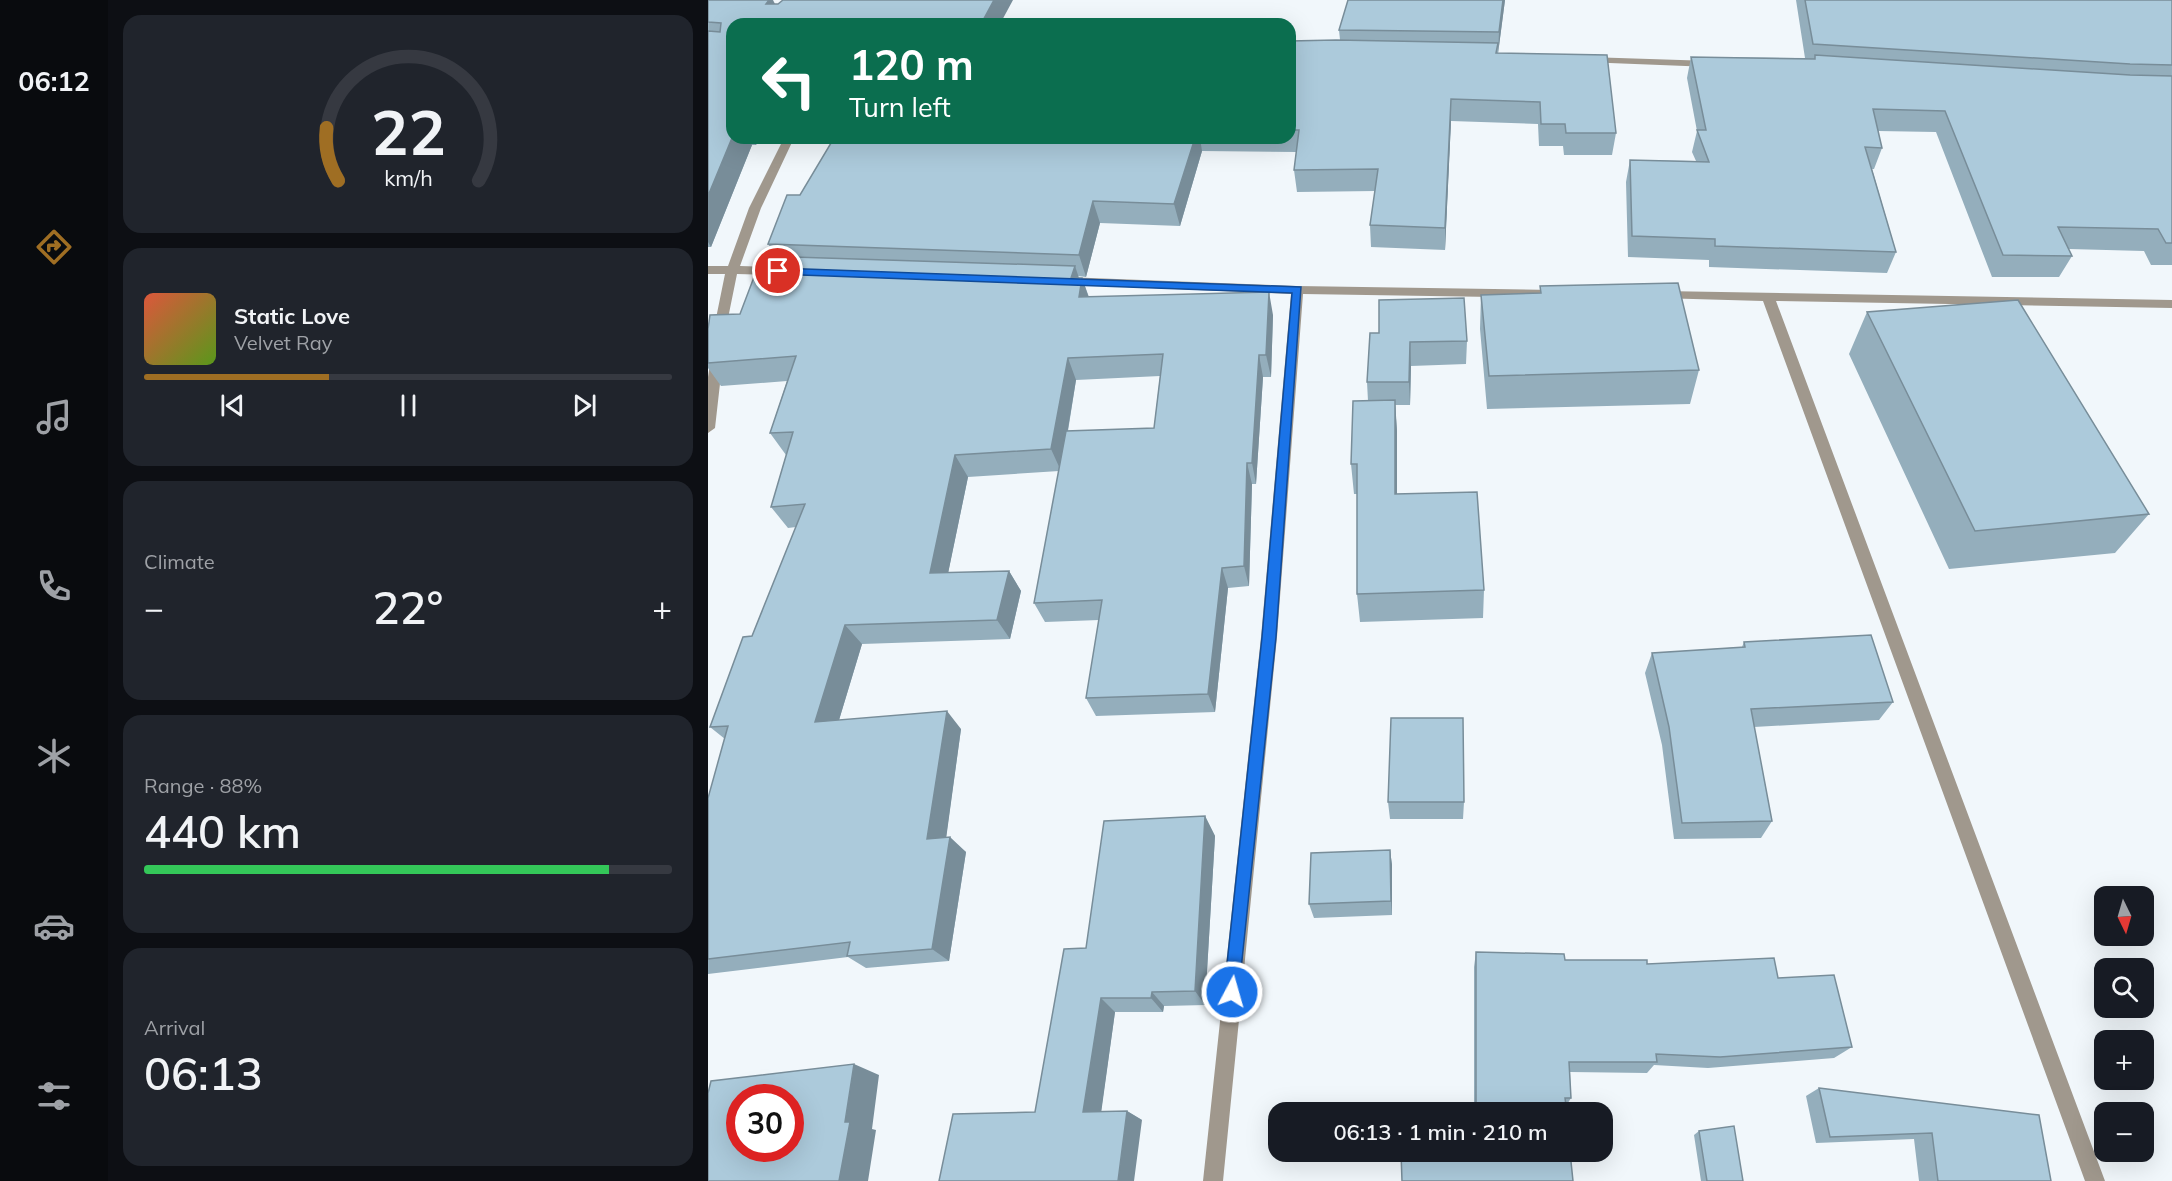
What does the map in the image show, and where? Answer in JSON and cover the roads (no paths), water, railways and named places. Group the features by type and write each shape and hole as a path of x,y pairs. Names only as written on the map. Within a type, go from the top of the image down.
{"street":[{"path":"1574,60 1720,65"},
{"path":"708,428 721,317 730,269 759,195 786,144"},
{"path":"708,270 790,272"},
{"path":"1049,281 1298,290 1568,294"},
{"path":"1212,1181 1269,637 1298,290"},
{"path":"1651,295 2172,304"},
{"path":"1768,297 2095,1181"}]}
